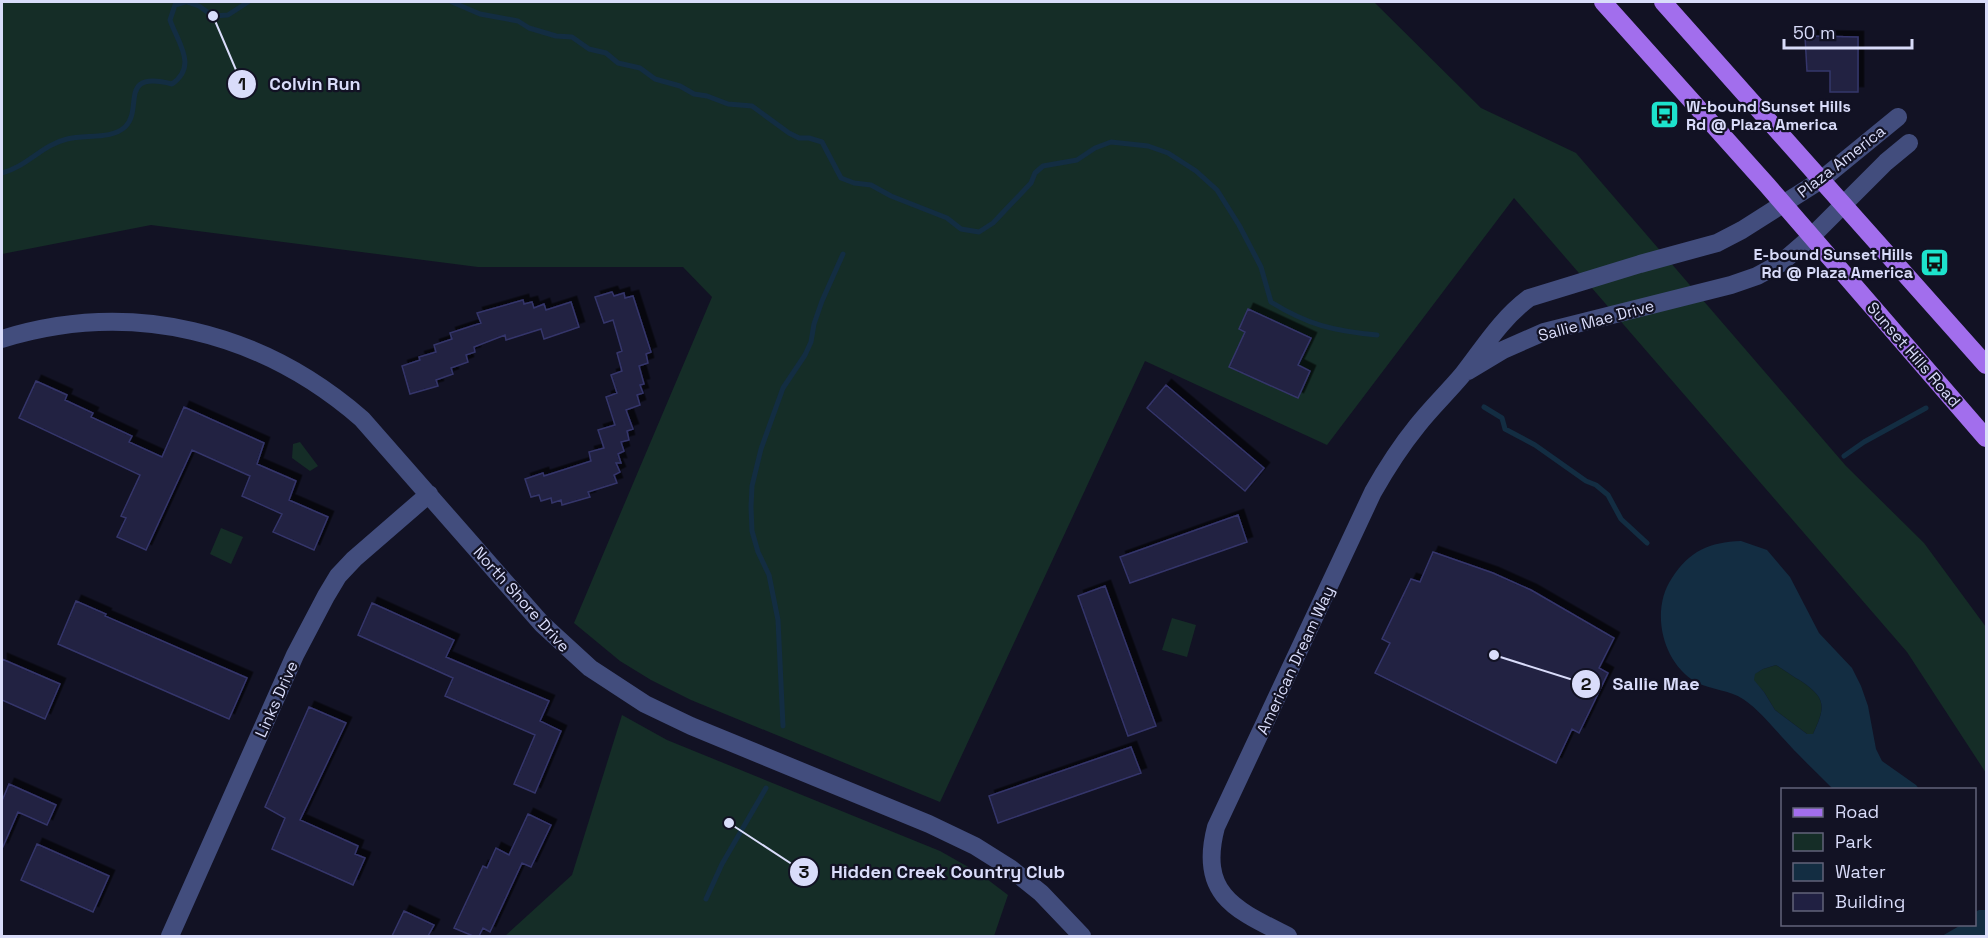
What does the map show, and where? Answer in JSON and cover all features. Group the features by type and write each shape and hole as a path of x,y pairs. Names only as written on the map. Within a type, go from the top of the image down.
{"main road":[{"name":"Sunset Hills Road","path":"1603,2 1784,205 1986,438"},
{"path":"1664,2 1986,365"}],"street":[{"name":"Plaza America","path":"1784,205 1821,180 1898,117"},
{"name":"Plaza America","path":"1811,237 1886,162 1909,144"},
{"path":"1462,375 1493,331 1514,309 1529,298 1717,243 1784,205"},
{"name":"Sallie Mae Drive","path":"1462,375 1523,340 1544,332 1757,276 1781,263 1811,237"},
{"name":"North Shore Drive","path":"2,339 55,326 111,322 171,326 230,340 285,364 342,401 383,441 559,641 590,668 645,704 691,726 975,846 1010,868 1041,893 1082,936"},
{"name":"American Dream Way","path":"1288,936 1242,913 1228,902 1218,887 1211,855 1216,827 1373,492 1416,427 1462,375"},
{"name":"Links Drive","path":"170,936 295,655 326,596 338,576 354,559 429,494"}],"green space":[{"path":"2,2 1374,2 1481,108 1576,153 1846,466 1924,543 1986,627 1986,773 1907,652 1514,198 1327,445 1145,361 940,802 691,700 620,661 574,623 712,297 683,267 478,267 151,225 2,254"},
{"path":"300,442 318,466 310,471 292,458 293,444"},
{"path":"221,528 243,537 231,564 210,554"},
{"path":"1172,618 1196,625 1187,657 1162,650"},
{"path":"1776,665 1809,687 1819,698 1822,709 1813,734 1807,734 1775,710 1753,680 1754,674"},
{"path":"622,715 667,740 940,851 979,873 1008,895 994,936 505,936 572,875"}],"water":[{"path":"1741,541 1767,550 1790,577 1819,633 1852,668 1861,686 1868,706 1876,749 1882,761 1918,788 1832,788 1748,703 1738,696 1696,682 1675,662 1663,635 1661,620 1665,591 1686,561 1701,550 1720,543","holes":["1776,665 1809,687 1819,698 1822,709 1813,734 1807,734 1775,710 1754,680 1755,674"]},
{"path":"1986,910 1986,936 1942,936 1959,926 1976,926 1976,912"}],"building":[{"path":"1805,36 1858,37 1858,92 1830,92 1830,71 1807,71"},
{"path":"612,292 614,296 624,293 625,298 633,296 651,352 646,354 648,363 639,366 644,384 640,385 643,393 637,395 640,405 626,410 633,429 627,431 629,440 621,442 624,451 618,454 621,463 616,463 620,472 614,475 617,483 588,492 590,497 562,505 561,500 552,503 551,498 541,501 539,495 531,497 525,479 543,473 544,476 591,461 589,452 604,448 598,430 615,425 606,397 617,393 611,375 622,371 617,353 622,351 613,320 604,323 595,297"},
{"path":"523,300 524,304 532,302 534,308 544,304 546,310 571,302 579,327 544,339 541,329 506,340 505,335 474,347 475,352 466,355 468,362 451,368 453,374 436,380 438,386 410,394 402,366 420,360 419,357 436,352 434,345 452,339 450,333 481,323 477,313"},
{"path":"1248,309 1311,338 1298,365 1310,371 1298,398 1229,367 1245,332 1239,329"},
{"path":"36,381 67,395 65,400 93,413 91,417 132,436 129,442 162,457 184,407 264,443 257,464 296,481 289,500 328,517 314,550 273,532 282,514 242,496 250,476 192,450 146,550 117,537 126,518 121,516 140,475 19,418"},
{"path":"1166,385 1264,468 1245,491 1147,408"},
{"path":"1238,515 1247,542 1130,583 1120,557"},
{"path":"1433,552 1493,573 1531,590 1614,638 1599,668 1608,673 1579,733 1572,729 1556,763 1375,673 1390,643 1382,639 1411,579 1420,582"},
{"path":"1105,586 1156,726 1128,736 1078,596"},
{"path":"76,601 247,678 229,719 58,644"},
{"path":"372,603 454,640 446,657 549,701 540,721 561,731 535,793 514,784 535,735 445,696 453,678 358,635"},
{"path":"2,659 60,684 45,719 2,700"},
{"path":"309,707 346,723 300,820 358,846 355,854 365,858 353,885 272,849 285,818 265,807"},
{"path":"1131,747 1141,773 998,823 989,796"},
{"path":"9,784 56,805 47,825 18,812 2,849 2,801"},
{"path":"528,814 551,825 531,867 522,863 490,932 483,928 479,936 473,936 454,928 483,866 487,868 496,848 509,855"},
{"path":"37,844 109,876 93,912 21,880"},
{"path":"404,911 434,925 428,936 392,936"}],"waterway":[{"path":"2,173 20,166 58,142 113,134 119,131 130,119 138,87 144,82 155,81 172,84 180,77 184,70 184,54 170,20 175,5 185,2"},
{"path":"187,2 199,6 213,16 228,15 248,2"},
{"path":"452,2 480,14 518,21 529,28 556,36 572,37 589,49 606,53 618,63 640,68 655,79 680,86 694,94 728,104 752,106 789,133 799,138 822,142 841,178 854,183 871,185 891,196 947,218 961,229 979,232 993,223 1031,183 1035,173 1043,166 1077,160 1095,148 1111,142 1148,146 1168,153 1196,171 1217,190 1261,267 1271,302 1322,326 1377,335"},
{"path":"783,726 778,620 769,575 758,552 752,531 752,486 761,449 783,388 811,342 822,301 843,254"},
{"path":"1484,407 1502,418 1505,429 1535,445 1608,495 1621,519 1647,543"},
{"path":"1844,456 1864,442 1926,408"},
{"path":"706,899 722,864 766,788"}],"place":[{"name":"Colvin Run","path":"213,16"},
{"name":"W-bound Sunset Hills Rd @ Plaza America","path":"1665,115"},
{"name":"E-bound Sunset Hills Rd @ Plaza America","path":"1934,263"},
{"name":"Sallie Mae","path":"1494,655"},
{"name":"Hidden Creek Country Club","path":"729,823"}]}
